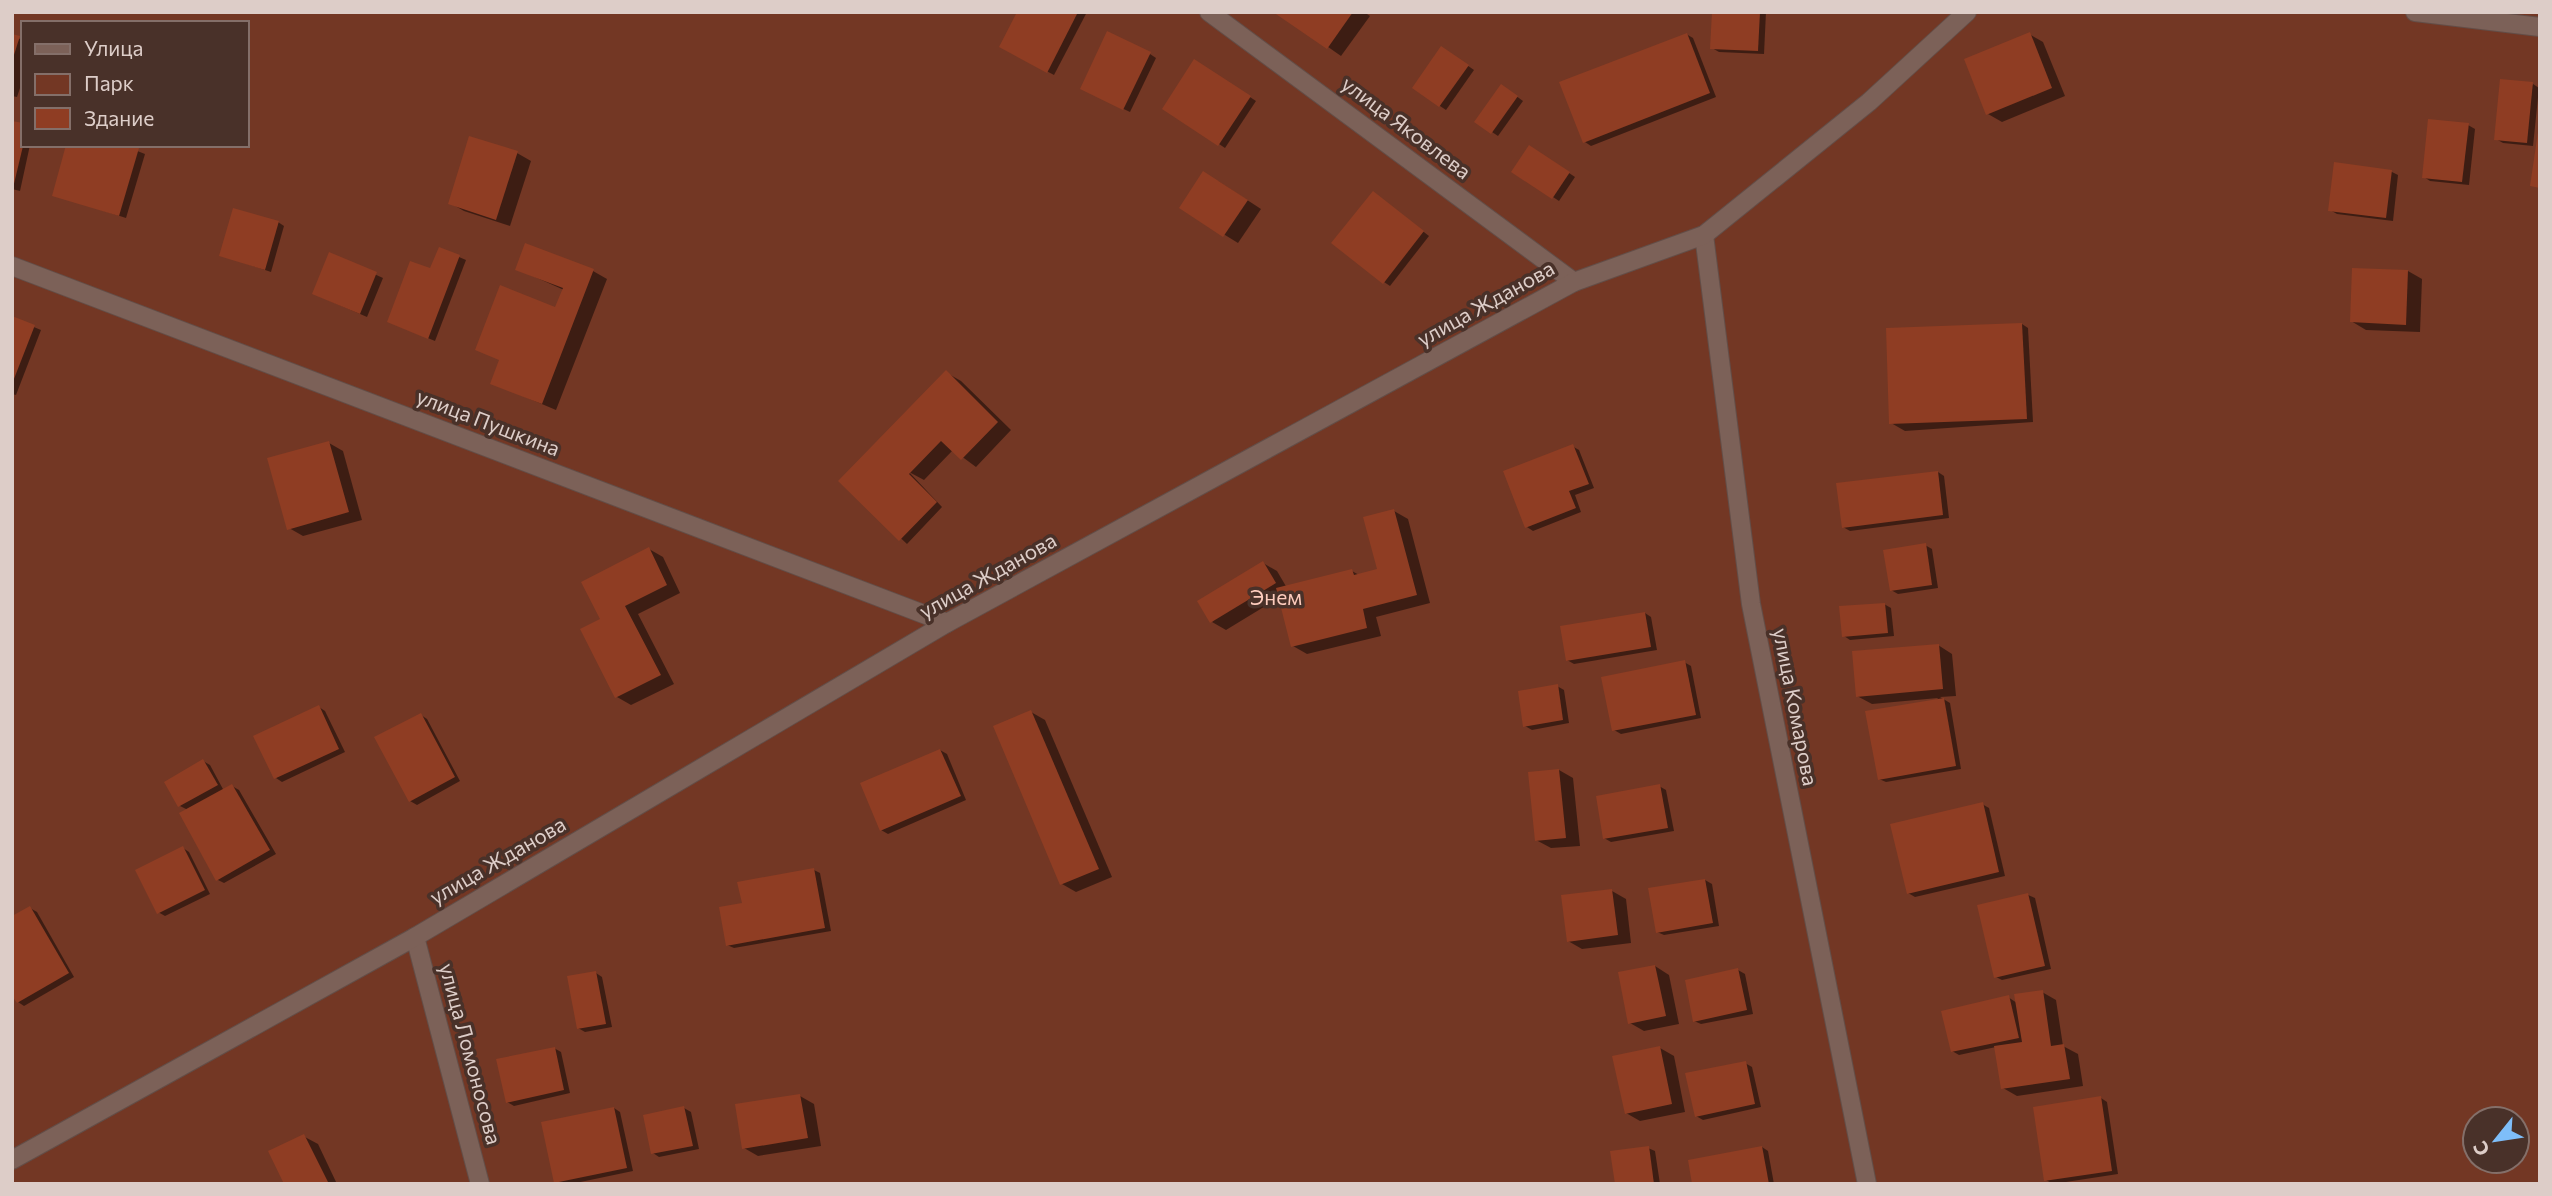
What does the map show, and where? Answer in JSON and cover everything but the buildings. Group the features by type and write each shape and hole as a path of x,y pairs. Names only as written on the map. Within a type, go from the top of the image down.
{"street":[{"name":"улица Яковлева","path":"1209,12 1226,17 1574,282"},
{"name":"улица Жданова","path":"12,1160 415,937 947,623 1574,282 1704,235 1869,102 1966,12"},
{"path":"2415,12 2540,27"},
{"name":"улица Комарова","path":"1704,235 1751,604 1867,1184"},
{"name":"улица Пушкина","path":"12,266 947,623"},
{"name":"улица Ломоносова","path":"415,937 480,1184"}],"green space":[{"name":"Энем","path":"12,12 2540,12 2540,1184 12,1184"}]}
